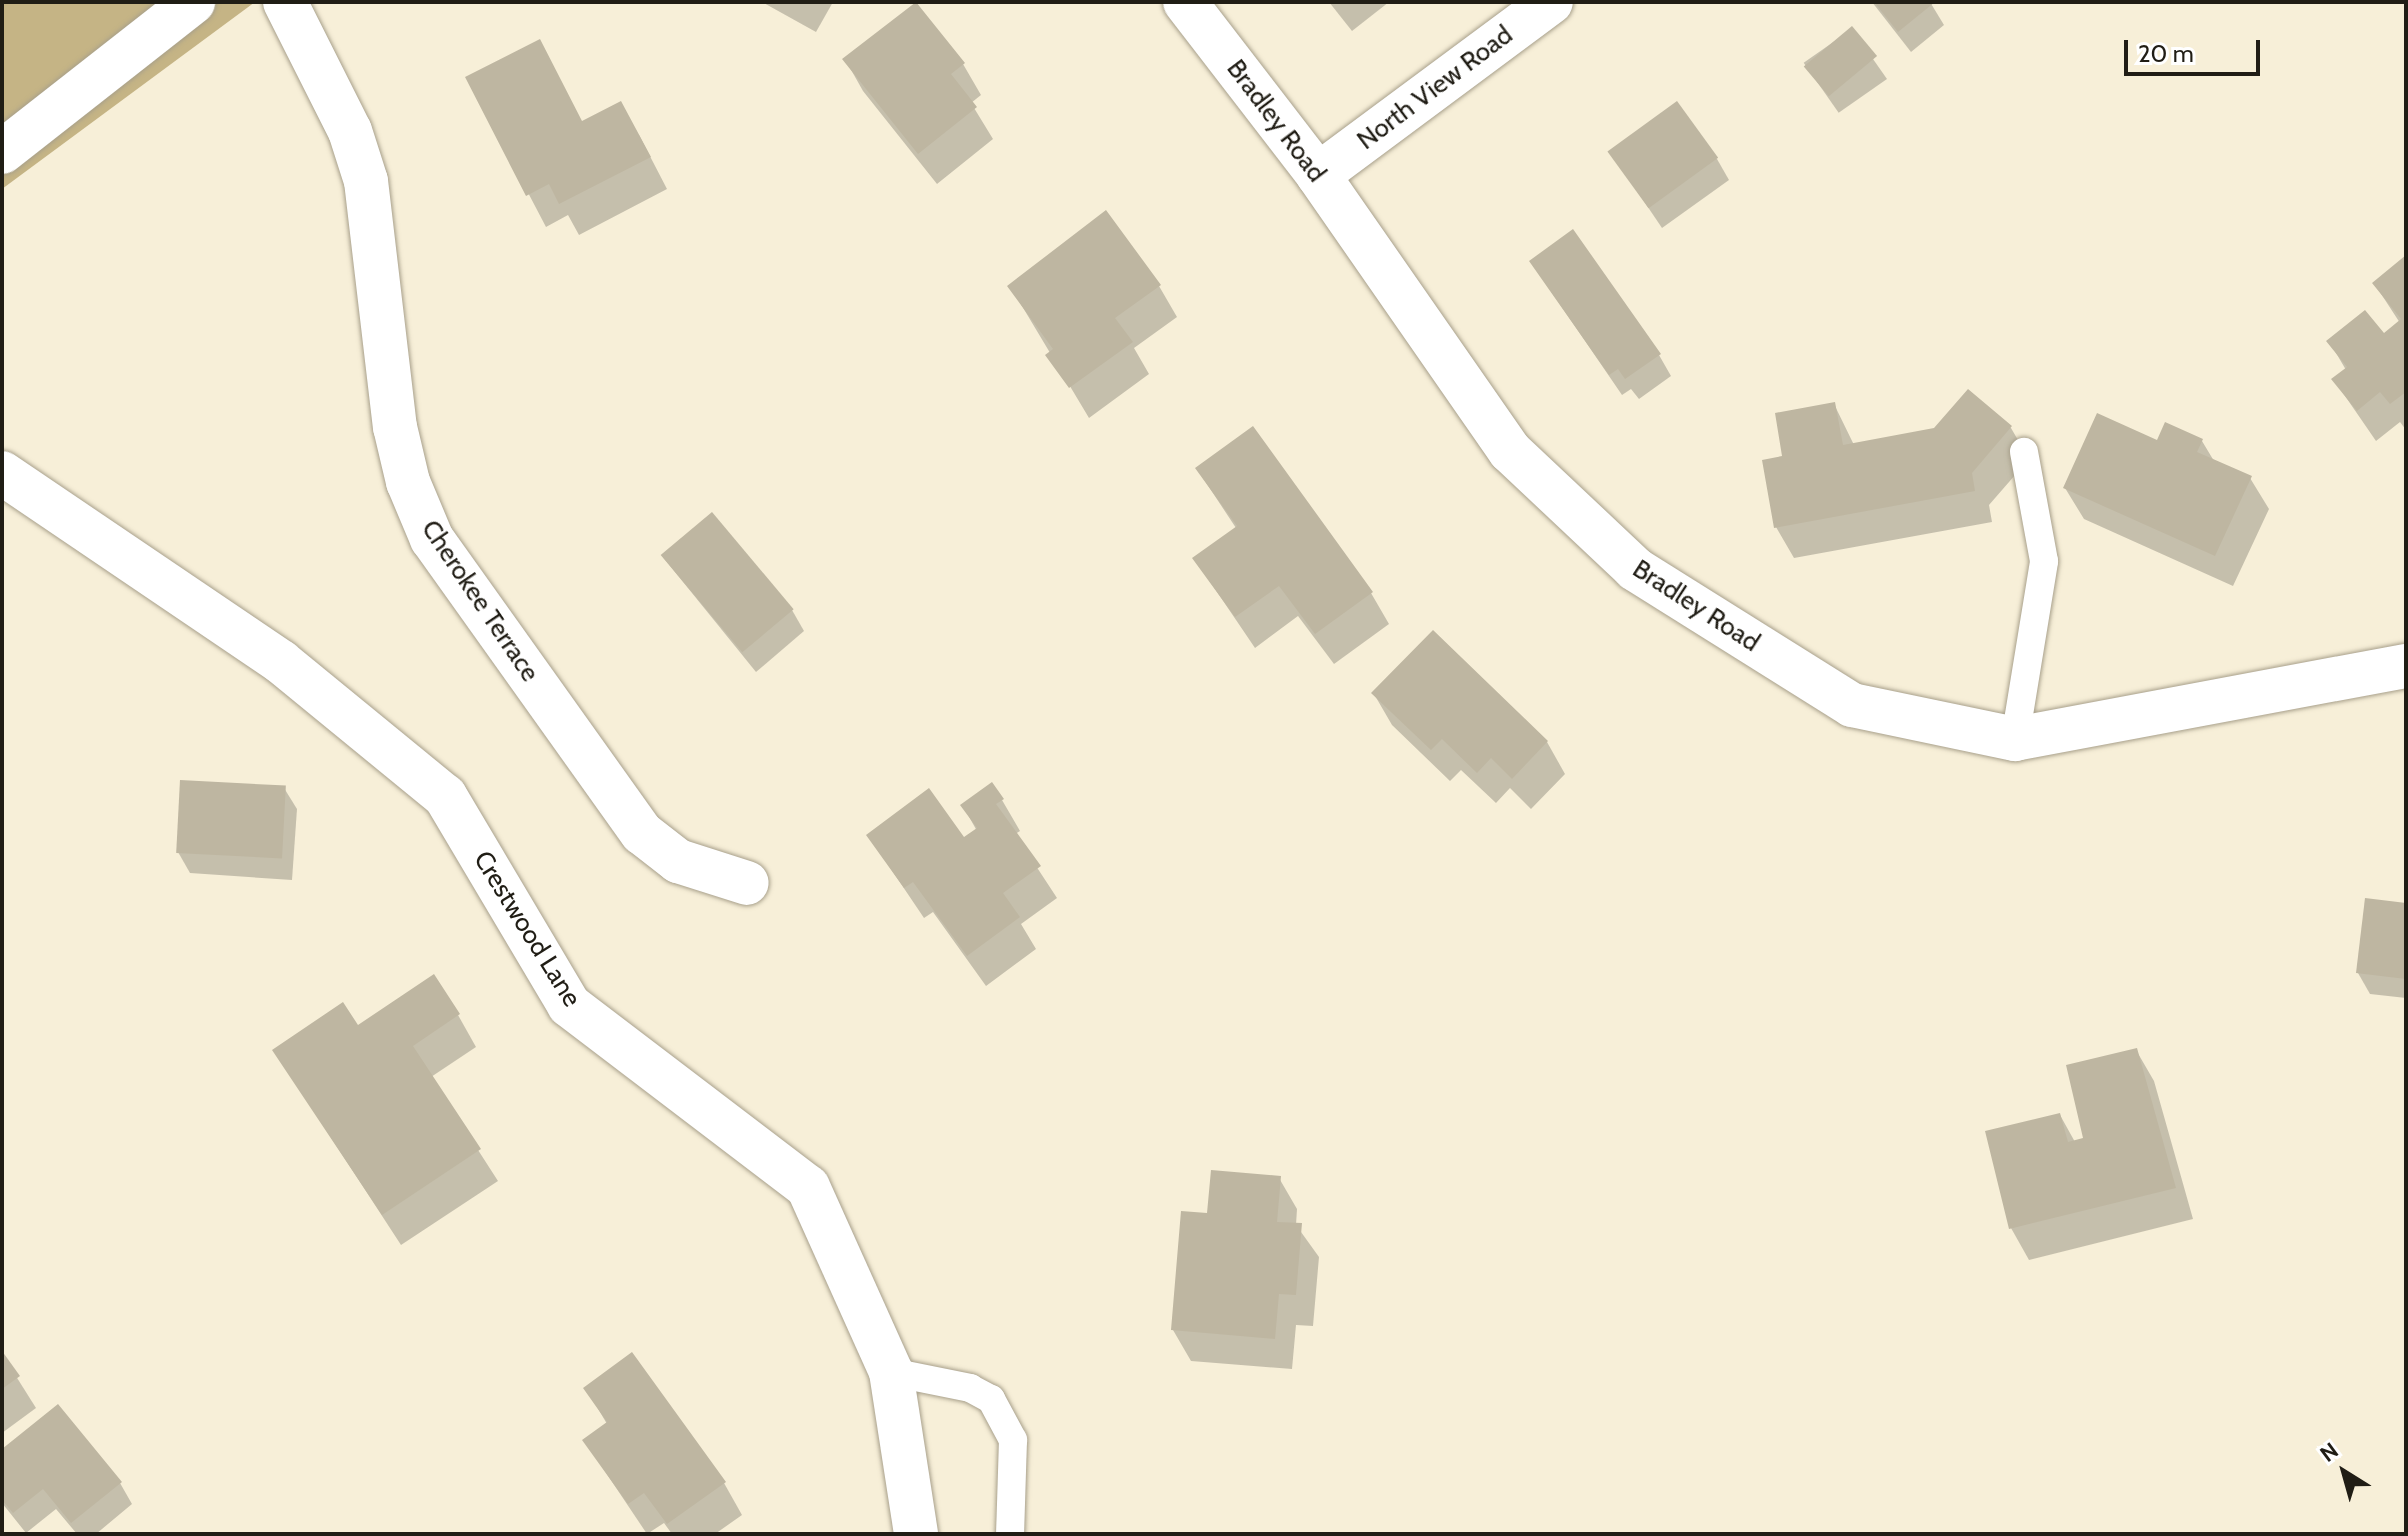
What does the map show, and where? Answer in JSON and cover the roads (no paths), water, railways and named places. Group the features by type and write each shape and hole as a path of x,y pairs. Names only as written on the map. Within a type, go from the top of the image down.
{"street":[{"path":"2,152 193,2"},
{"name":"Cherokee Terrace","path":"285,2 350,131 366,181 395,427 408,482 432,539 642,833 678,861 747,883"},
{"name":"Bradley Road","path":"1185,2 1318,175 1510,451 1635,569 1852,705 2015,739 2404,664"},
{"name":"North View Road","path":"1318,175 1551,2"},
{"name":"Crestwood Lane","path":"2,473 281,662 445,796 569,1005 808,1187 891,1372 916,1534"}],"lane":[{"path":"2015,739 2044,561 2024,452"},
{"path":"891,1372 970,1388 991,1399 1013,1440 1010,1534"}]}
